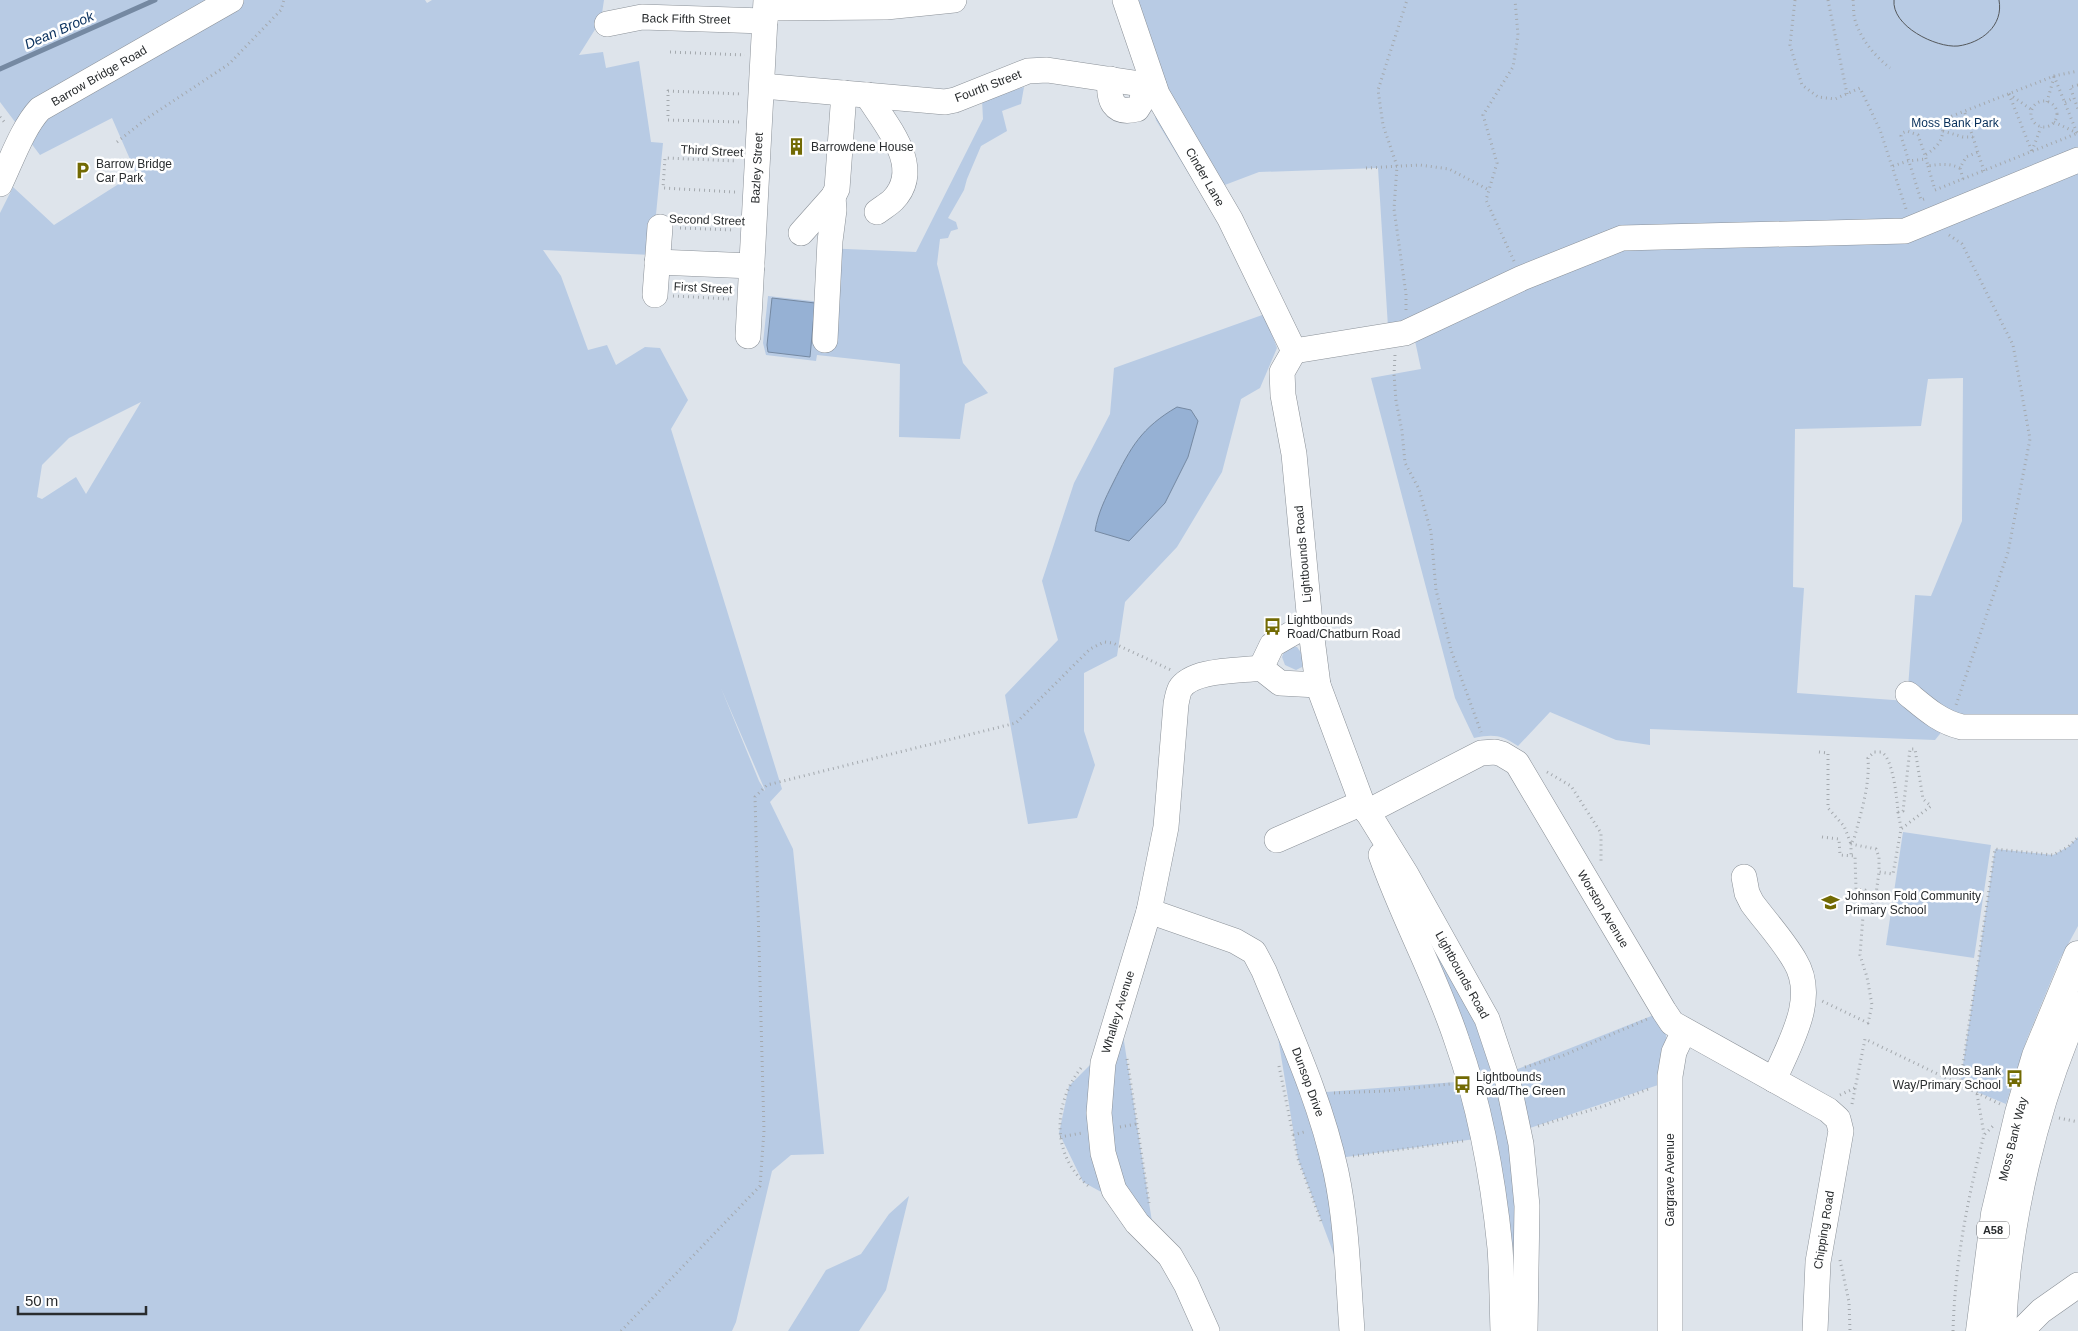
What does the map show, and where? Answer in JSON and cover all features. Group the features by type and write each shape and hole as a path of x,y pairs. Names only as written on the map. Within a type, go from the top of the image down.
{"highway":[{"name":"Moss Bank Way","path":"1980,1331 1994,1214 2014,1111 2078,955"},
{"name":"Moss Bank Way","path":"2002,1331 2013,1224 2032,1137 2038,1114 2078,1006"}],"street":[{"name":"Barrow Bridge Road","path":"9,181 35,114 40,109 231,0"},
{"name":"Back Fifth Street","path":"607,24 642,17 766,9 886,7 954,0"},
{"name":"Cinder Lane","path":"1124,0 1149,85 1157,94 1230,219 1294,351"},
{"name":"Bazley Street","path":"748,336 766,9"},
{"name":"Fourth Street","path":"762,90 855,94 945,102 955,100 1028,71 1047,70 1149,85"},
{"path":"825,340 830,241 834,210 833,197 839,179 855,94"},
{"path":"855,94 899,145 905,160 902,188 893,200 877,212"},
{"path":"1294,351 1387,346 1405,333 1522,278 1622,238 1905,232 2078,160"},
{"path":"801,233 833,197"},
{"path":"655,295 660,227"},
{"path":"657,262 752,266"},
{"name":"Lightbounds Road","path":"1294,351 1282,372 1283,395 1294,454 1318,685 1391,883 1442,999 1458,1042 1469,1080 1492,1184 1500,1249 1503,1331"},
{"path":"1261,668 1272,645 1310,622"},
{"path":"1193,678 1261,668 1280,683 1318,685"},
{"name":"Whalley Avenue","path":"1193,678 1180,689 1176,704 1166,827 1149,910 1103,1063 1099,1113 1103,1153 1114,1190 1137,1223 1170,1256 1186,1284 1207,1331"},
{"path":"1908,694 1929,712 1948,724 1962,728 2078,727"},
{"path":"1277,840 1364,808 1475,755 1488,752"},
{"name":"Worston Avenue","path":"1488,752 1502,754 1517,763 1672,1023 1828,1110 1838,1119 1840,1131"},
{"name":"Lightbounds Road","path":"1364,808 1406,874 1487,1019 1505,1074 1518,1132 1527,1206 1526,1331"},
{"path":"1744,877 1747,893 1752,903 1796,961 1803,984 1804,1002 1801,1017 1774,1080"},
{"name":"Dunsop Drive","path":"1149,910 1234,941 1254,952 1264,971 1313,1093 1332,1158 1344,1225 1352,1331"},
{"name":"Gargrave Avenue","path":"1670,1331 1670,1081 1674,1052 1684,1031"},
{"name":"Chipping Road","path":"1815,1331 1818,1262 1840,1131"},
{"path":"2021,1331 2041,1311 2078,1284"}],"path":[{"path":"117,142 146,119 229,64 281,10 284,0"},
{"path":"1405,333 1406,294 1394,209 1397,166 1383,125 1378,90 1407,0"},
{"path":"1515,0 1518,35 1513,68 1483,115 1497,163 1486,200 1522,278"},
{"path":"1795,0 1790,45 1802,85 1818,97 1835,99 1860,88 1920,225 1962,244 2012,345 2030,439 2008,552 1965,681 1948,724"},
{"path":"1828,0 1847,94"},
{"path":"1853,0 1855,19 1866,43 1878,58 1890,68"},
{"path":"670,52 764,56"},
{"path":"1893,166 1926,157 1934,150 1942,140 1942,123 1947,118 1966,113 2054,76 2078,71"},
{"path":"2047,102 2054,76"},
{"path":"2054,76 2078,133"},
{"path":"2078,85 2070,87 2078,109"},
{"path":"760,123 668,120 668,91 762,90"},
{"path":"2008,94 2032,110"},
{"path":"2008,94 2032,152"},
{"path":"2064,102 2074,98"},
{"path":"2047,102 2054,106 2057,114 2054,122 2048,126 2041,127 2031,117 2032,110 2035,104 2047,102"},
{"path":"1966,113 1984,171"},
{"path":"2054,122 2078,133"},
{"path":"2032,152 2041,127"},
{"path":"1935,190 1918,135 1907,131 1902,133 1901,136 1908,161 1921,200 1931,198 1935,190 2078,133"},
{"path":"1943,131 1963,137 1973,137"},
{"path":"1963,179 1960,168 1966,157 1978,152"},
{"name":"Third Street","path":"756,193 663,188 665,158 758,162"},
{"path":"1928,166 1951,164 1960,168"},
{"path":"1366,168 1420,165 1449,169 1489,190"},
{"name":"Second Street","path":"660,227 754,231"},
{"name":"First Street","path":"655,295 750,300"},
{"path":"1387,346 1394,374 1405,463 1419,489 1431,532 1436,590 1451,650 1488,752"},
{"path":"621,1331 760,1186 764,1131 755,796 767,785 1016,723 1090,649 1104,642 1113,643 1180,674 1193,678"},
{"path":"1898,812 1903,811 1910,750 1915,749 1922,800 1931,806 1901,829"},
{"path":"1819,752 1828,753 1828,808 1844,826 1851,844 1851,855"},
{"path":"1851,844 1866,794 1869,770 1868,758 1874,752 1881,752 1887,756 1894,780 1901,829 1893,874 1879,872"},
{"path":"1546,772 1572,786 1601,833 1601,865"},
{"path":"1820,1000 1868,1023 1872,1005 1867,977 1860,955 1865,890 1856,889 1855,856 1840,855 1839,839 1822,836"},
{"path":"1960,1085 1995,849 2053,855 2068,847 2078,837"},
{"path":"1851,844 1876,849 1879,856 1876,894 1872,904 1863,908"},
{"path":"1505,1074 1562,1056 1664,1011"},
{"path":"1840,1131 1848,1124 1865,1039 2014,1111 1984,1135"},
{"path":"1278,1056 1298,1159 1324,1229"},
{"path":"1126,1057 1155,1241"},
{"path":"1313,1093 1386,1091 1469,1080"},
{"path":"1518,1132 1604,1106 1670,1081"},
{"path":"1953,1331 1956,1275 1962,1234 1984,1135 1977,1093"},
{"path":"1332,1158 1482,1138"},
{"path":"1838,1255 1846,1283 1850,1331"}],"green space":[{"path":"0,0 425,0 427,3 432,0 604,0 601,20 579,55 603,52 606,68 639,61 651,142 663,143 652,255 543,250 561,276 588,350 607,345 616,365 645,347 660,348 688,400 671,429 782,789 770,802 793,849 824,1154 791,1155 772,1171 736,1322 732,1331 0,1331 0,213 13,187 54,225 136,173 112,118 40,155 0,102","holes":["141,402 86,494 76,477 42,499 37,497 42,465 69,438","721,688 765,790 765,791 759,781"]},
{"name":"Moss Bank Park","path":"1126,0 2078,0 2078,716 1948,724 1935,740 1650,729 1650,745 1616,740 1550,712 1518,746 1497,736 1474,738 1455,698 1371,378 1421,369 1411,322 1388,327 1378,168 1259,172 1201,194 1156,120","holes":["1963,378 1962,521 1931,596 1915,595 1907,701 1797,693 1804,588 1793,587 1795,429 1921,426 1928,379"]},
{"path":"1024,87 1021,104 1002,111 1007,131 981,146 964,190 948,218 956,222 958,229 951,231 948,238 940,239 937,264 963,363 988,393 965,404 960,439 899,437 900,364 817,355 816,361 766,355 763,343 768,296 821,302 823,248 916,252 983,119 982,100"},
{"path":"1265,314 1277,348 1260,388 1241,399 1222,472 1177,547 1125,602 1117,656 1084,673 1084,731 1095,765 1077,818 1028,824 1005,695 1058,640 1042,581 1074,483 1110,414 1114,368"},
{"path":"1286,647 1297,647 1304,657 1302,667 1296,670 1285,665 1282,657"},
{"path":"1903,832 1991,845 1974,958 1886,945"},
{"path":"2078,837 2078,926 2060,959 2027,1039 2006,1104 1960,1085 1995,849 2053,855 2068,847"},
{"path":"1399,874 1444,957 1499,1071 1516,1173 1517,1331 1504,1240"},
{"path":"1269,983 1313,1093 1469,1081 1482,1138 1332,1159 1344,1281 1298,1159"},
{"path":"1119,1009 1155,1241 1125,1205 1083,1182 1059,1133 1069,1086 1107,1048"},
{"path":"1664,1011 1670,1081 1518,1132 1505,1074"},
{"path":"909,1196 886,1290 859,1331 788,1331 826,1270 861,1254 889,1214"}],"shaded area":[{"path":"772,298 815,303 810,357 768,352 767,345"},
{"path":"1177,407 1191,410 1198,421 1188,457 1165,503 1129,541 1095,531 1105,500 1119,470 1138,439 1154,423"}],"waterway":[{"name":"Dean Brook","path":"0,69 155,0"}],"tram line":[{"path":"1894,0 1895,10 1907,27 1927,39 1949,46 1967,44 1989,32 1998,18 1999,0"}],"place":[{"name":"Barrowdene House","path":"797,147"},
{"name":"Barrow Bridge Car Park","path":"82,171"},
{"name":"Lightbounds Road/Chatburn Road","path":"1273,627"},
{"name":"Johnson Fold Community Primary School","path":"1831,903"},
{"name":"Moss Bank Way/Primary School","path":"2015,1078"},
{"name":"Lightbounds Road/The Green","path":"1462,1084"}]}
